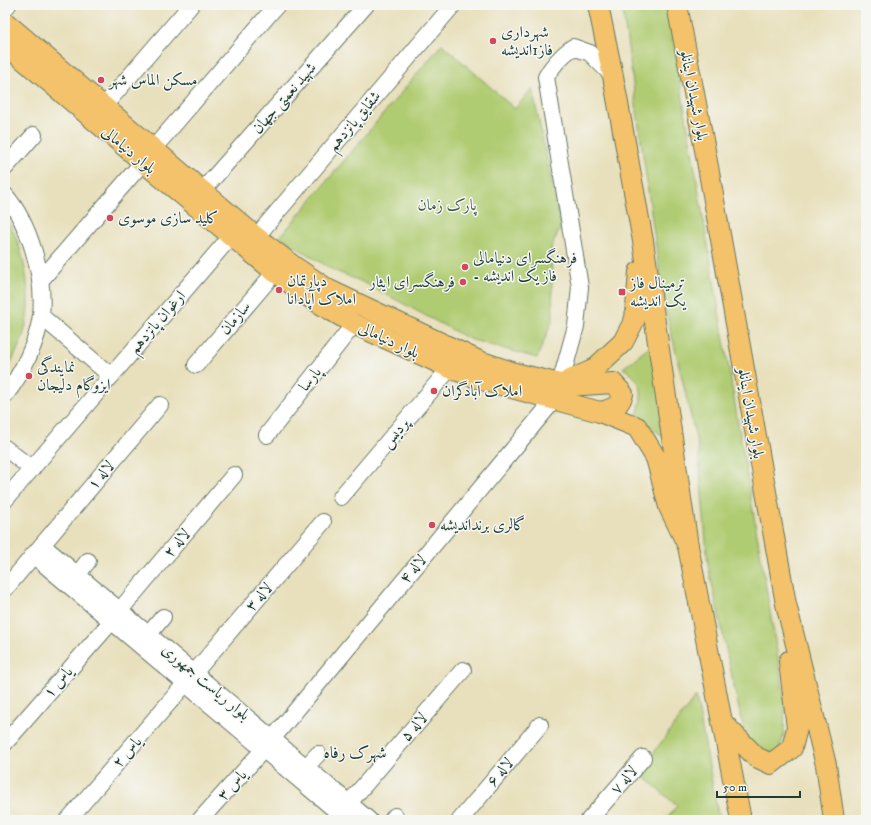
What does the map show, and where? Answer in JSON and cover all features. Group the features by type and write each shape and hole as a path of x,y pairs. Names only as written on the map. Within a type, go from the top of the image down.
{"main road":[{"name":"بلوار شهیدان اینانلو","path":"677,5 705,150 786,604 826,766 834,820"},
{"path":"600,8 642,241 688,546 741,820"},
{"name":"بلوار دنیامالی","path":"5,22 104,106 148,156 232,235 275,272 312,299 354,324 450,368 482,380 557,392"},
{"name":"بلوار دنیامالی","path":"5,44 148,156 202,191 256,237 292,265 329,290 479,361 515,373 600,412 637,427 656,458 669,507 688,546"},
{"path":"557,392 593,370 623,342 635,319 642,241"},
{"path":"557,392 568,386 613,383 623,394 620,403 615,409 600,412"},
{"path":"723,723 756,757 772,764 792,748 797,728 788,648 786,604"}],"street":[{"path":"5,8 8,5"},
{"path":"104,106 191,5"},
{"path":"40,281 277,5"},
{"name":"شهید نعمتی جهان","path":"202,191 366,5"},
{"name":"شقایق پانزدهم","path":"256,237 453,5"},
{"path":"557,392 576,326 580,287 546,77 555,62 573,47 590,53 613,76"},
{"path":"5,168 34,135"},
{"path":"5,195 20,217 29,237 36,259 40,281 41,316 24,365 5,395"},
{"name":"ارغوان پانزدهم","path":"5,500 232,235"},
{"name":"سازمان","path":"196,365 275,272"},
{"path":"41,316 111,376"},
{"name":"پارسا","path":"267,435 354,324"},
{"name":"پردیس","path":"340,497 450,368"},
{"name":"لاله ۴","path":"262,739 557,392"},
{"name":"لاله ۱","path":"5,589 160,405"},
{"path":"5,448 32,469"},
{"name":"لاله ۲","path":"116,616 234,475"},
{"name":"لاله ۳","path":"190,678 323,522"},
{"name":"بلوار ریاست جمهوری","path":"38,550 71,583 116,616 285,758 343,814 369,820"},
{"path":"71,583 88,561"},
{"name":"بلوار ریاست جمهوری","path":"116,616 149,634 190,678"},
{"name":"یاس ۱","path":"5,742 116,616"},
{"path":"149,634 163,617"},
{"name":"لاله ۵","path":"343,814 463,670"},
{"name":"یاس ۲","path":"68,820 190,678"},
{"name":"لاله ۶","path":"460,820 540,725"},
{"name":"یاس ۳","path":"200,820 262,739"},
{"path":"306,767 318,754"},
{"name":"بلوار ریاست جمهوری","path":"285,758 306,767 343,814"},
{"name":"لاله ۷","path":"589,820 643,758"}],"green space":[{"path":"622,5 667,5 785,699 784,734 778,755 766,755 748,739 741,719 708,565 698,447 663,297"},
{"name":"پارک زمان","path":"442,44 515,109 532,88 561,226 551,248 553,319 537,358 469,339 365,283 333,270 280,237"},
{"path":"5,217 17,240 21,252 27,278 28,305 26,324 22,339 5,373"},
{"path":"652,345 669,442 637,415 641,400 639,383 623,368"},
{"path":"696,696 719,820 665,820 677,806 639,772"}],"place":[{"name":"شهرداری فاز1اندیشه","path":"493,41"},
{"name":"مسکن الماس شهر","path":"101,80"},
{"name":"کلید سازی موسوی","path":"110,218"},
{"name":"فرهنگسرای دنیامالی - فاز یک اندیشه","path":"465,267"},
{"name":"فرهنگسرای ایثار","path":"463,282"},
{"name":"دپارتمان املاک آپادانا","path":"279,290"},
{"name":"ترمینال فاز یک اندیشه","path":"622,292"},
{"name":"نمایندگی ایزوگام دلیجان","path":"29,376"},
{"name":"املاک آبادگران","path":"434,391"},
{"name":"گالری برنداندیشه","path":"432,525"}],"district":[{"name":"شهرک رفاه","path":"355,753"}]}
